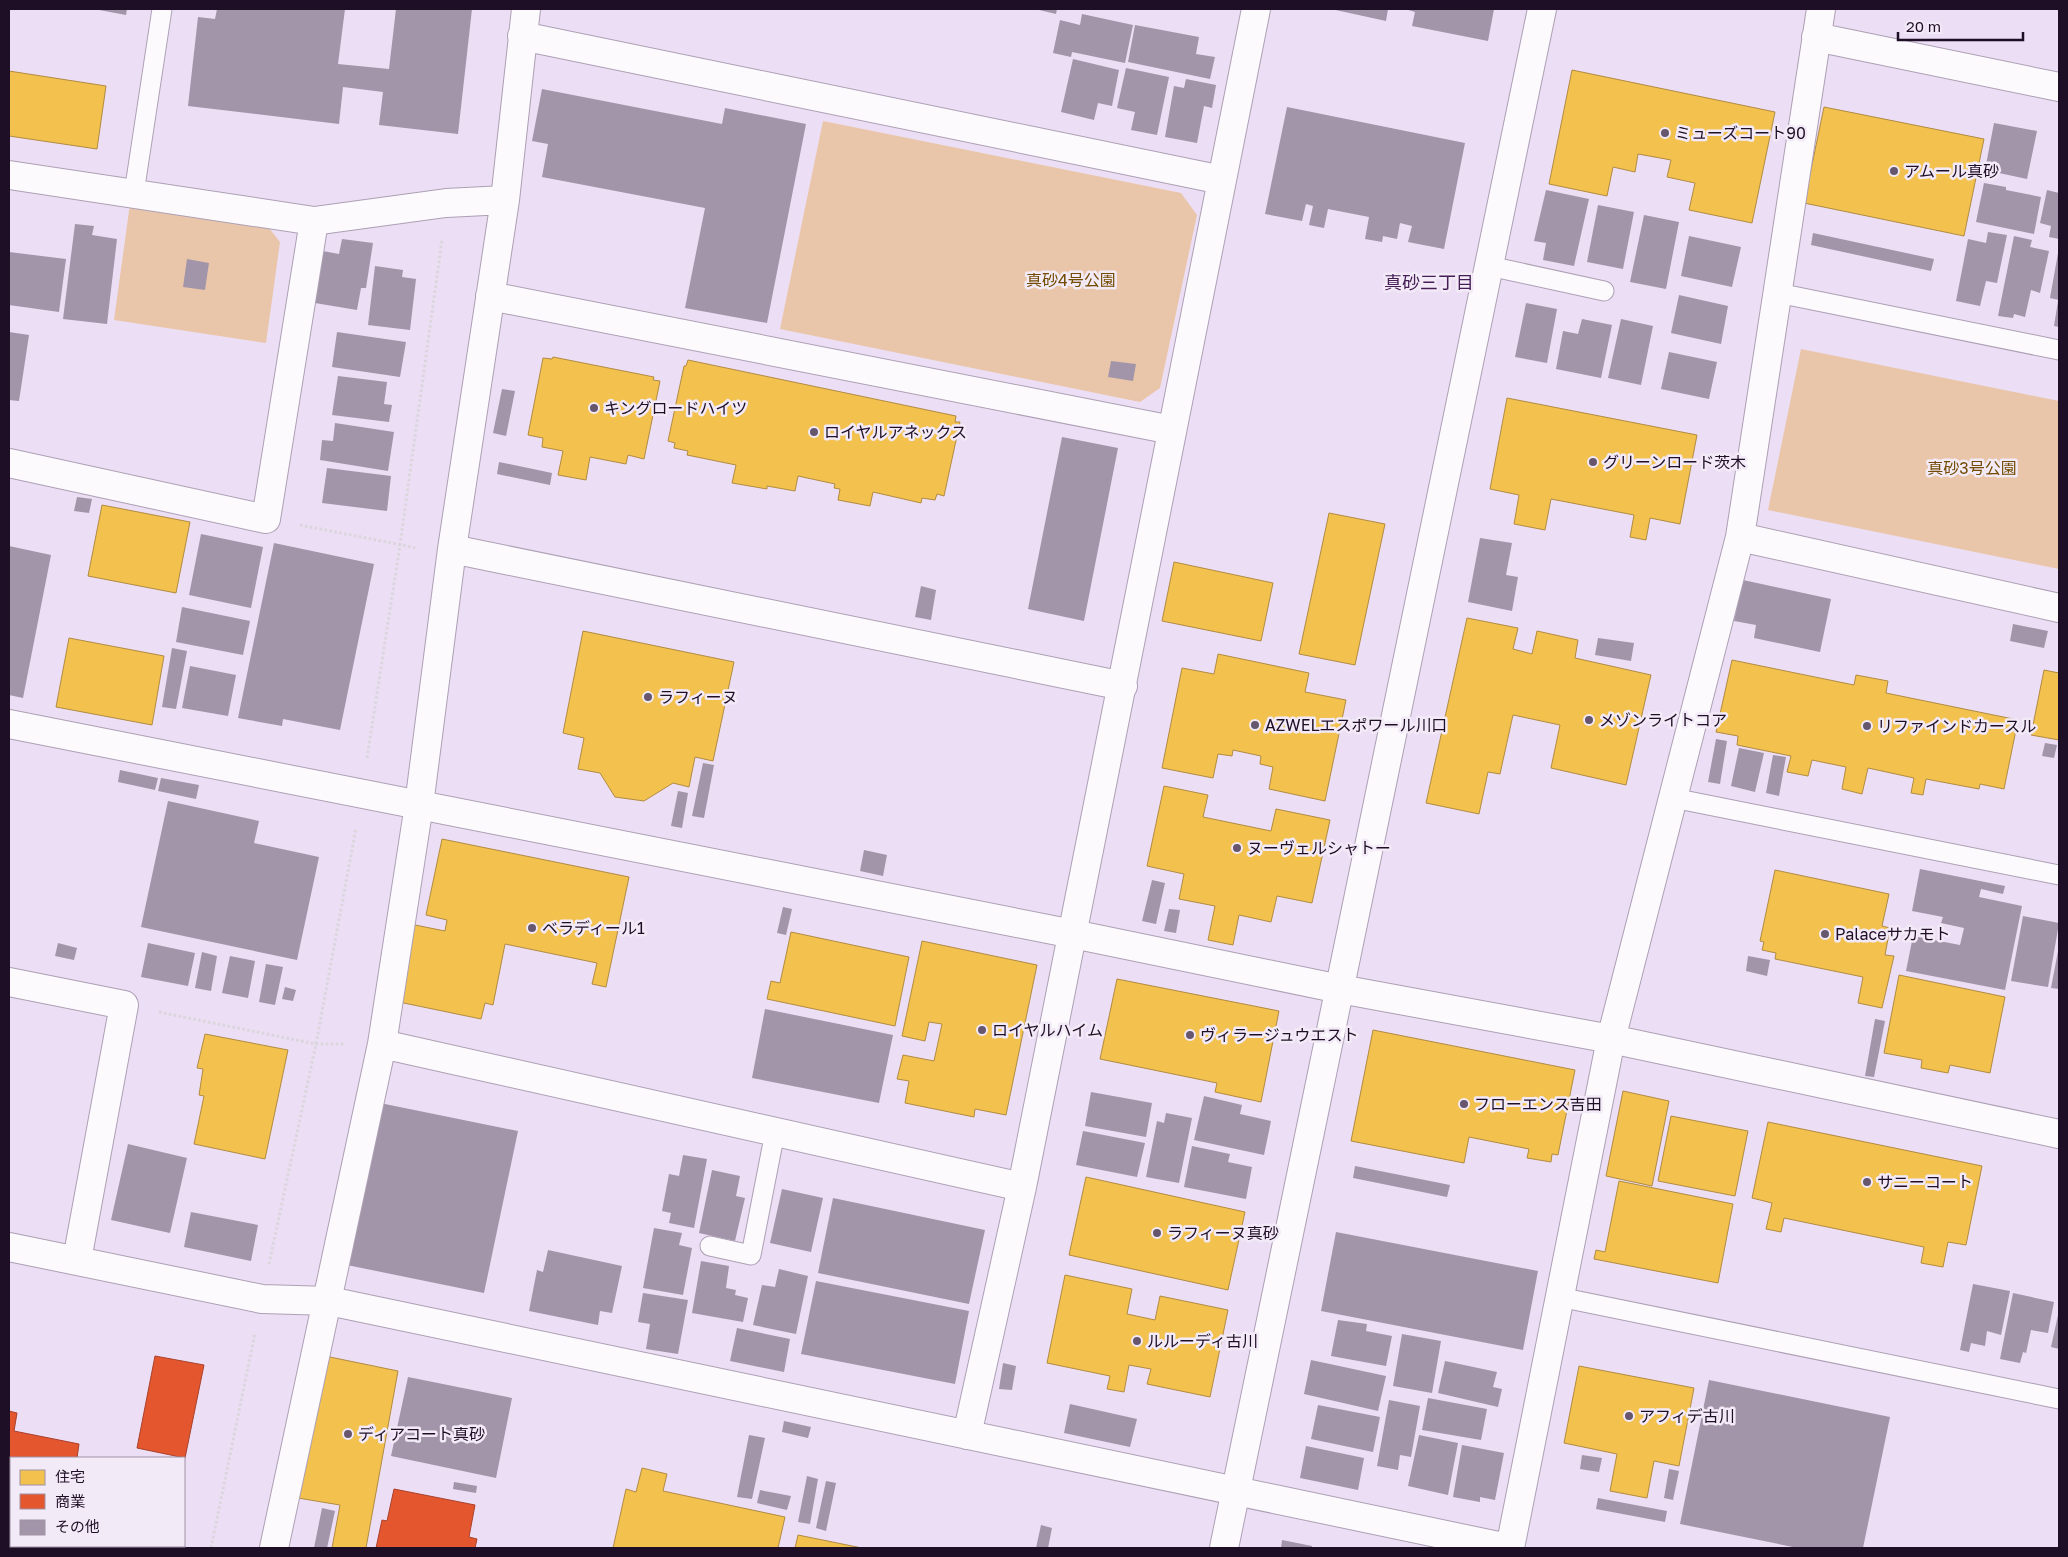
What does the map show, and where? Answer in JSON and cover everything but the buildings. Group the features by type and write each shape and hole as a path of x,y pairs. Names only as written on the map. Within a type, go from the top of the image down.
{"street":[{"path":"274,1548 329,1301 382,1044 418,805 452,549 505,200 526,9"},
{"path":"967,1435 1022,1188 1256,9"},
{"path":"1224,1548 1234,1491 1340,989 1542,9"},
{"path":"9,1247 262,1299 329,1301 1509,1548 1611,1039 1740,537 1821,9"},
{"path":"522,36 1222,180"},
{"path":"1816,37 2059,87"},
{"path":"9,175 314,221 446,203 505,200"},
{"path":"9,463 266,519 314,221"},
{"path":"490,296 1172,430"},
{"path":"1740,537 2059,608"},
{"path":"452,549 1123,686"},
{"path":"9,724 1073,934 1340,989 1611,1039 2059,1134"},
{"path":"9,982 124,1005 77,1260"},
{"path":"382,1044 1022,1188"}],"lane":[{"path":"134,193 162,9"},
{"path":"1489,266 1604,291"},
{"path":"1778,293 2059,350"},
{"path":"1673,798 2059,875"},
{"path":"710,1246 751,1255 775,1132"},
{"path":"1559,1297 2059,1399"}],"path":[{"path":"211,1548 316,1044 362,793 400,545 446,203"},
{"path":"266,519 430,550 452,549"},
{"path":"124,1005 316,1044 382,1044"}],"green space":[{"name":"真砂4号公園","path":"823,121 1181,193 1197,215 1160,388 1140,402 780,329"},
{"path":"130,204 262,219 280,242 266,343 114,320"},
{"name":"真砂3号公園","path":"1801,349 2059,401 2059,569 1768,510"}],"place":[{"name":"ミューズコート90","path":"1665,133"},
{"name":"アムール真砂","path":"1894,171"},
{"name":"キングロードハイツ","path":"594,408"},
{"name":"ロイヤルアネックス","path":"814,432"},
{"name":"グリーンロード茨木","path":"1593,462"},
{"name":"ラフィーヌ","path":"648,697"},
{"name":"メゾンライトコア","path":"1589,720"},
{"name":"AZWELエスポワール川口","path":"1255,725"},
{"name":"リファインドカースル","path":"1867,726"},
{"name":"ヌーヴェルシャトー","path":"1237,848"},
{"name":"ベラディール1","path":"532,928"},
{"name":"Palaceサカモト","path":"1825,934"},
{"name":"ロイヤルハイム","path":"982,1030"},
{"name":"ヴィラージュウエスト","path":"1190,1035"},
{"name":"フローエンス吉田","path":"1464,1104"},
{"name":"サニーコート","path":"1867,1182"},
{"name":"ラフィーヌ真砂","path":"1157,1233"},
{"name":"ルルーディ古川","path":"1137,1341"},
{"name":"アフィデ古川","path":"1629,1416"},
{"name":"ディアコート真砂","path":"348,1434"}],"district":[{"name":"真砂三丁目","path":"1429,283"}]}
